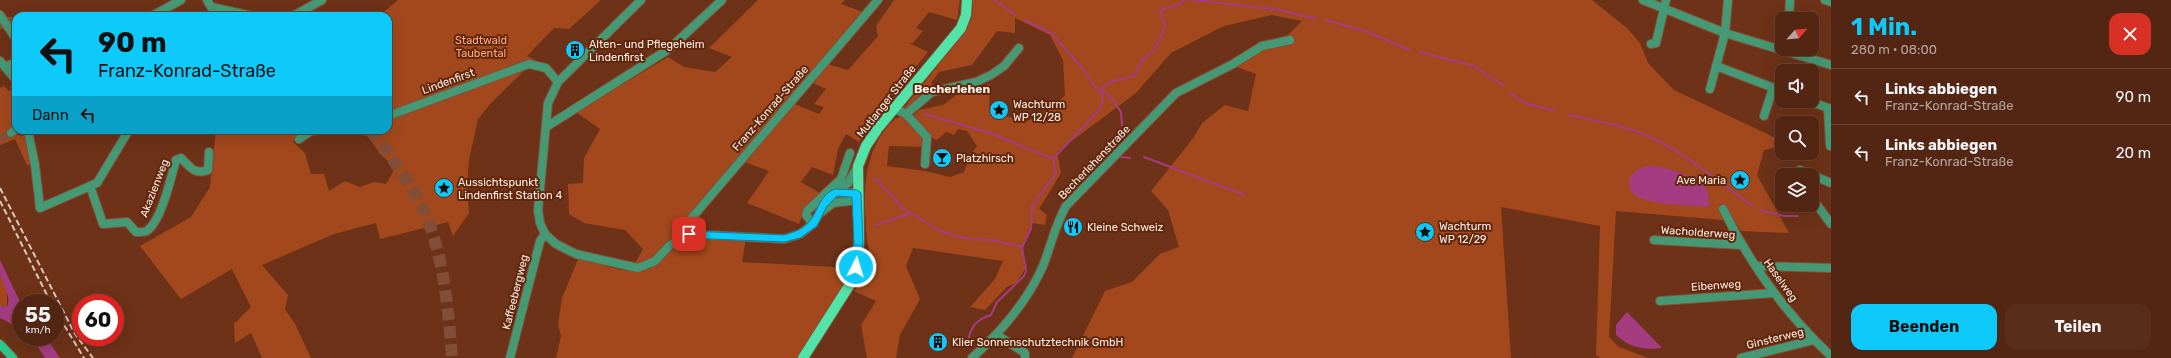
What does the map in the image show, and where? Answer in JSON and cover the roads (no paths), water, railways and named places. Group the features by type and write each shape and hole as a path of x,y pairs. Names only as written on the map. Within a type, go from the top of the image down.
{"main road":[{"name":"Mutlanger Straße","path":"803,358 854,278 858,247 858,166 866,146 960,28 966,15 967,0"},
{"path":"0,344 13,358"}],"street":[{"path":"159,12 180,0"},
{"path":"207,0 211,7 234,12"},
{"path":"301,12 322,0"},
{"path":"641,0 558,82 548,103 538,210 540,223 545,234 556,244 576,254 638,268 655,260 669,246 689,234 784,239 800,234 813,224 824,204 848,183 858,166"},
{"path":"546,127 554,124 574,108 669,50 722,0"},
{"name":"Franz-Konrad-Straße","path":"689,234 688,230 690,220 878,0"},
{"path":"1643,0 1664,10 1725,33 1775,46"},
{"path":"1651,44 1656,43 1666,0"},
{"path":"1710,88 1725,33 1728,0"},
{"path":"1789,12 1790,0"},
{"path":"1825,0 1831,2"},
{"path":"0,15 12,33"},
{"name":"Becherlehenstraße","path":"972,358 998,335 1018,309 1036,280 1048,251 1057,222 1066,206 1176,93 1234,64 1262,46 1290,40"},
{"path":"906,114 932,92 950,86 968,84 996,74 1010,62 1019,48"},
{"path":"1805,56 1831,65"},
{"path":"0,61 12,75"},
{"path":"5,67 12,64"},
{"name":"Lindenfirst","path":"392,114 508,70 529,64 540,64 554,73 558,82"},
{"path":"1716,66 1773,88 1764,116"},
{"path":"1819,104 1829,108 1830,146"},
{"path":"895,109 906,114 927,137 925,164"},
{"path":"29,134 35,165 40,208 97,183 127,134"},
{"path":"299,139 306,134"},
{"name":"Akazienweg","path":"90,186 103,224 127,222 136,232 141,232 151,227 167,190 176,160 181,158 194,171 200,173 208,170 210,152"},
{"path":"813,224 807,220 807,211 841,179 850,153"},
{"path":"1819,178 1831,183"},
{"path":"835,193 857,197"},
{"path":"819,214 834,203 857,197"},
{"path":"1819,208 1831,224"},
{"name":"Haselweg","path":"1723,209 1741,246 1774,293 1814,340 1831,356"},
{"name":"Kaffeebergweg","path":"510,358 540,241 545,234"},
{"name":"Wacholderweg","path":"1654,240 1741,246"},
{"path":"1756,266 1831,268"},
{"name":"Eibenweg","path":"1660,301 1774,293"},
{"path":"998,335 1025,353 1025,358"},
{"name":"Ginsterweg","path":"1741,358 1814,340"}],"waterway":[{"path":"995,0 1015,15"},
{"path":"1100,90 1110,82 1134,76 1143,59 1154,51 1165,27 1160,10 1180,4 1185,0"},
{"path":"1193,0 1280,10 1317,19"},
{"path":"1025,20 1051,33 1083,69 1095,87 1100,90"},
{"path":"1326,20 1368,32 1409,50"},
{"path":"1419,52 1474,66 1504,86"},
{"path":"1053,159 1100,109 1103,99 1100,90"},
{"path":"1100,90 1111,97 1121,112 1122,125"},
{"path":"1510,93 1525,103 1554,111"},
{"path":"925,114 993,134 1053,159"},
{"path":"1569,115 1619,126 1648,136 1689,159 1752,205"},
{"path":"1120,157 1130,158"},
{"path":"1144,157 1245,195"},
{"path":"1022,247 1031,229 1032,206 1056,173 1053,159"},
{"path":"875,178 904,209 940,231 968,239 992,240 1022,247"},
{"path":"1760,210 1784,216 1798,216"},
{"path":"876,225 909,214"},
{"path":"967,344 974,325 981,319 991,315 997,302 1024,276 1026,271 1022,247"},
{"path":"44,346 53,358"}],"tunnel":[{"path":"0,23 12,23"},
{"path":"0,139 11,133"},
{"path":"373,134 392,158 418,198 430,226 436,244 444,282 452,358"}],"railway":[{"path":"0,188 75,334 93,358"},
{"path":"0,201 46,294"},
{"path":"64,325 84,358"}],"place":[{"name":"Alten- und Pflegeheim Lindenfirst","path":"575,50"},
{"name":"Wachturm WP 12/28","path":"999,110"},
{"name":"Platzhirsch","path":"942,158"},
{"name":"Ave Maria","path":"1740,180"},
{"name":"Aussichtspunkt Lindenfirst Station 4","path":"444,188"},
{"name":"Kleine Schweiz","path":"1073,227"},
{"name":"Wachturm WP 12/29","path":"1425,232"},
{"name":"Klier Sonnenschutztechnik GmbH","path":"938,342"}],"district":[{"name":"Becherlehen","path":"952,89"}],"park label":[{"name":"Stadtwald Taubental","path":"481,46"}]}
